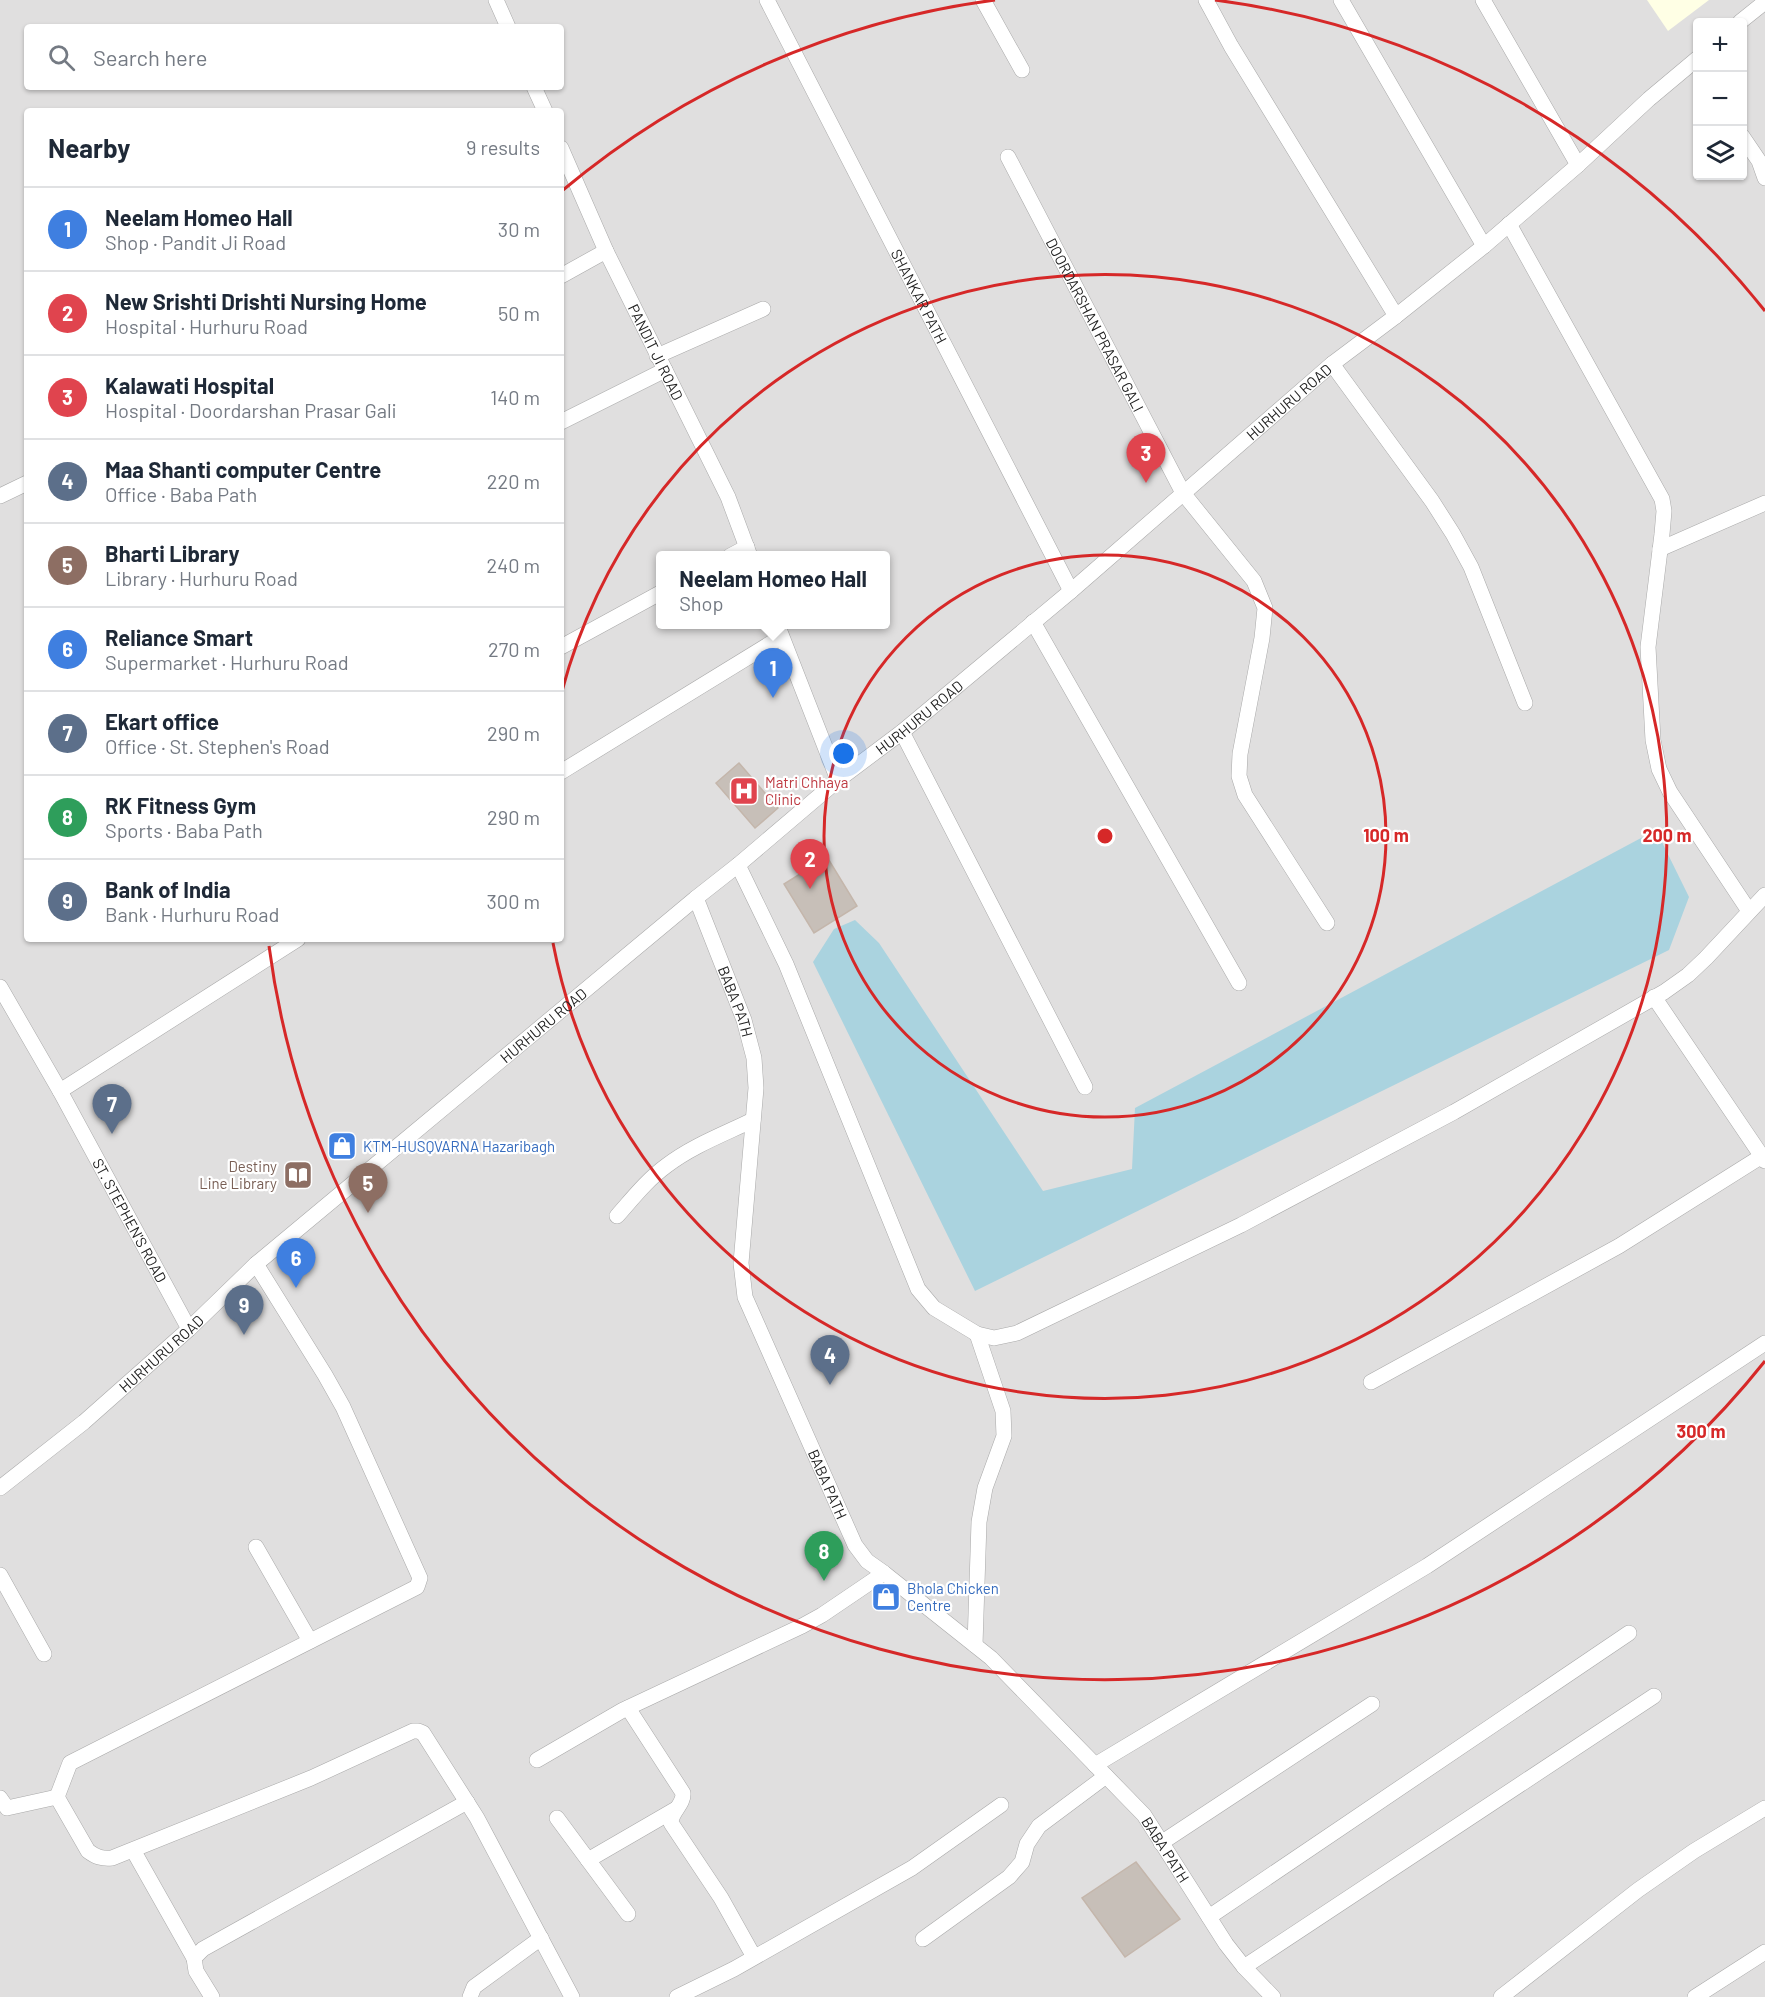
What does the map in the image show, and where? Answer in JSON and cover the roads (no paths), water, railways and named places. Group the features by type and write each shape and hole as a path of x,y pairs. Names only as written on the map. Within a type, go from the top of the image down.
{"street":[{"path":"496,0 507,24"},
{"name":"SHANKAR PATH","path":"767,0 1071,591"},
{"path":"983,0 1022,70"},
{"path":"1206,0 1231,46 1396,316"},
{"path":"1341,0 1484,246"},
{"path":"1483,0 1578,165"},
{"path":"1745,18 1765,2"},
{"name":"HURHURU ROAD","path":"0,1488 84,1422 189,1329 256,1264 696,898 738,866 838,780 902,732 1071,591 1332,364 1484,246 1578,165 1649,99 1693,66"},
{"path":"535,90 544,108"},
{"path":"1747,142 1759,161 1765,178"},
{"name":"DOORDARSHAN PRASAR GALI","path":"1008,157 1183,493 1254,581 1265,608 1262,638 1240,754 1239,776 1245,795 1327,923"},
{"name":"PANDIT JI ROAD","path":"564,159 606,251 728,497 748,551"},
{"path":"1509,224 1662,499 1664,511 1648,647 1653,741 1659,769 1670,792 1749,911"},
{"path":"564,274 606,251"},
{"path":"657,356 763,309"},
{"path":"1332,364 1432,501 1453,534 1471,567 1525,703"},
{"path":"564,421 664,370"},
{"path":"0,496 24,484"},
{"path":"1660,549 1765,503"},
{"path":"564,645 656,595"},
{"path":"1033,622 1239,983"},
{"path":"564,770 779,631 838,780"},
{"path":"902,732 1085,1087"},
{"path":"738,866 786,964 918,1289 934,1308 977,1334 994,1338 1017,1334 1240,1225 1454,1112 1654,998 1688,975 1765,895"},
{"name":"BABA PATH","path":"696,898 744,1020 752,1049 756,1088 741,1263 745,1297 855,1545 867,1561 991,1658 1144,1815 1226,1944 1273,1997"},
{"path":"60,1091 293,942"},
{"name":"ST. STEPHEN'S ROAD","path":"0,987 60,1091 189,1329"},
{"path":"1371,1382 1619,1246 1763,1158 1654,998"},
{"path":"617,1216 646,1183 666,1166 684,1154 753,1120"},
{"path":"57,1797 70,1764 417,1587 420,1578 343,1407 256,1264"},
{"path":"975,1645 979,1522 985,1488 1004,1436 1003,1411 977,1334"},
{"path":"923,1939 1009,1877 1022,1862 1027,1844 1039,1826 1101,1771 1427,1566 1765,1343"},
{"path":"256,1547 310,1641"},
{"path":"537,1760 628,1708 802,1626 884,1573"},
{"path":"0,1575 44,1654"},
{"path":"1209,1917 1629,1633"},
{"path":"1244,1967 1654,1696"},
{"path":"1161,1843 1372,1704"},
{"path":"628,1708 683,1793 682,1802 670,1818 674,1828 721,1898 754,1958"},
{"path":"57,1797 88,1851 95,1857 112,1858 311,1778 413,1731 418,1731 423,1733 467,1802 572,1997"},
{"path":"0,1798 7,1808 57,1797"},
{"path":"194,1958 203,1949 467,1802"},
{"path":"677,1997 754,1958 912,1868 1001,1804"},
{"path":"1501,1997 1638,1890 1694,1851 1765,1808"},
{"path":"588,1860 676,1809"},
{"path":"557,1818 628,1914"},
{"path":"133,1850 194,1958 196,1971 212,1997"},
{"path":"470,1997 474,1987 542,1938"},
{"path":"1695,1997 1765,1952"}],"water":[{"path":"1656,830 1689,897 1669,950 975,1291 813,962 834,929 855,920 879,943 1043,1191 1132,1169 1135,1108"}],"place":[{"name":"Kalawati Hospital","path":"1146,483"},
{"name":"Neelam Homeo Hall","path":"773,698"},
{"name":"Matri Chhaya Clinic","path":"744,791"},
{"name":"New Srishti Drishti Nursing Home","path":"810,889"},
{"name":"Ekart office","path":"112,1134"},
{"name":"KTM-HUSQVARNA Hazaribagh","path":"342,1146"},
{"name":"Destiny Line Library","path":"298,1175"},
{"name":"Bharti Library","path":"368,1213"},
{"name":"Reliance Smart","path":"296,1288"},
{"name":"Bank of India","path":"244,1335"},
{"name":"Maa Shanti computer Centre","path":"830,1385"},
{"name":"RK Fitness Gym","path":"824,1581"},
{"name":"Bhola Chicken Centre","path":"886,1597"}]}
